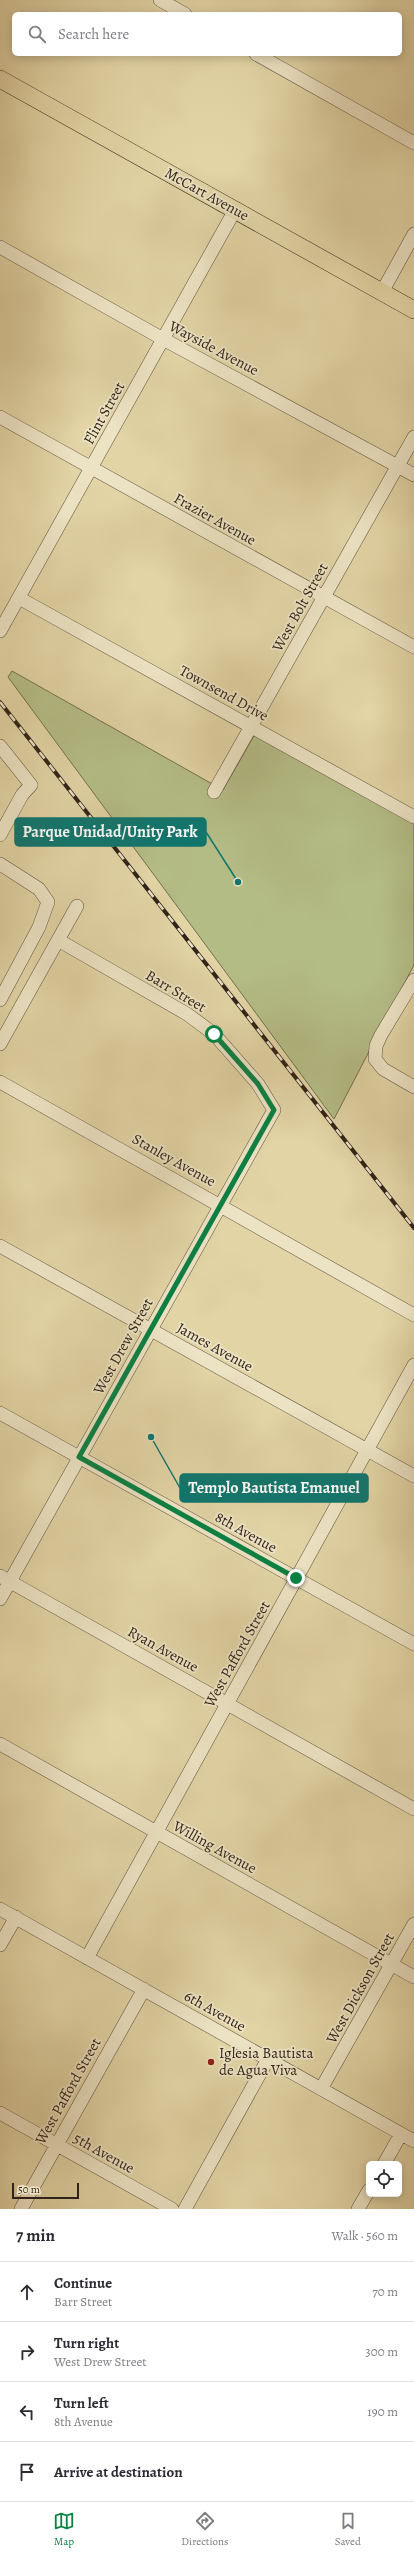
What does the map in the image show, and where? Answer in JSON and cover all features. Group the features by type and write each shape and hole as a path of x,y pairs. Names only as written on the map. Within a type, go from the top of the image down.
{"main road":[{"name":"McCart Avenue","path":"0,79 414,310"}],"street":[{"path":"160,0 181,12"},
{"path":"260,56 414,143"},
{"name":"Flint Street","path":"0,631 235,210"},
{"path":"382,292 414,234"},
{"name":"Wayside Avenue","path":"0,247 163,339 414,475"},
{"name":"Frazier Avenue","path":"0,417 323,598 414,647"},
{"name":"West Bolt Street","path":"214,792 414,437"},
{"name":"Townsend Drive","path":"19,598 414,817"},
{"path":"0,746 31,785 22,795 0,835"},
{"path":"0,864 39,889 48,902 40,927 0,1000"},
{"path":"0,1044 77,906"},
{"name":"Barr Street","path":"58,940 187,1014 214,1034 258,1084 274,1110"},
{"path":"414,980 381,1035 376,1046 375,1059 383,1069 414,1087"},
{"name":"Stanley Avenue","path":"0,1082 220,1204 414,1315"},
{"name":"West Drew Street","path":"0,1599 5,1579 79,1457 274,1110"},
{"name":"James Avenue","path":"0,1246 414,1476"},
{"name":"West Pafford Street","path":"87,1958 414,1365"},
{"name":"8th Avenue","path":"0,1413 414,1644"},
{"name":"Ryan Avenue","path":"5,1579 414,1809"},
{"name":"Willing Avenue","path":"0,1744 414,1977"},
{"name":"6th Avenue","path":"0,1908 414,2141"},
{"path":"0,1945 16,1917"},
{"name":"West Dickson Street","path":"321,2089 414,1924"},
{"name":"West Pafford Street","path":"21,2209 144,1989"},
{"path":"185,2209 268,2059"},
{"name":"5th Avenue","path":"0,2113 172,2209"},
{"path":"386,2161 401,2134"},
{"path":"358,2209 366,2195"}],"green space":[{"path":"12,671 223,790 255,734 414,823 414,965 334,1119 8,677"}],"railway":[{"path":"0,702 414,1228"}],"place":[{"name":"Parque Unidad/Unity Park","path":"238,882"},
{"name":"Templo Bautista Emanuel","path":"151,1437"},
{"name":"Iglesia Bautista de Agua Viva","path":"211,2062"}],"route":[{"path":"214,1034 258,1084 272,1104 274,1110 79,1457 296,1578"}]}
